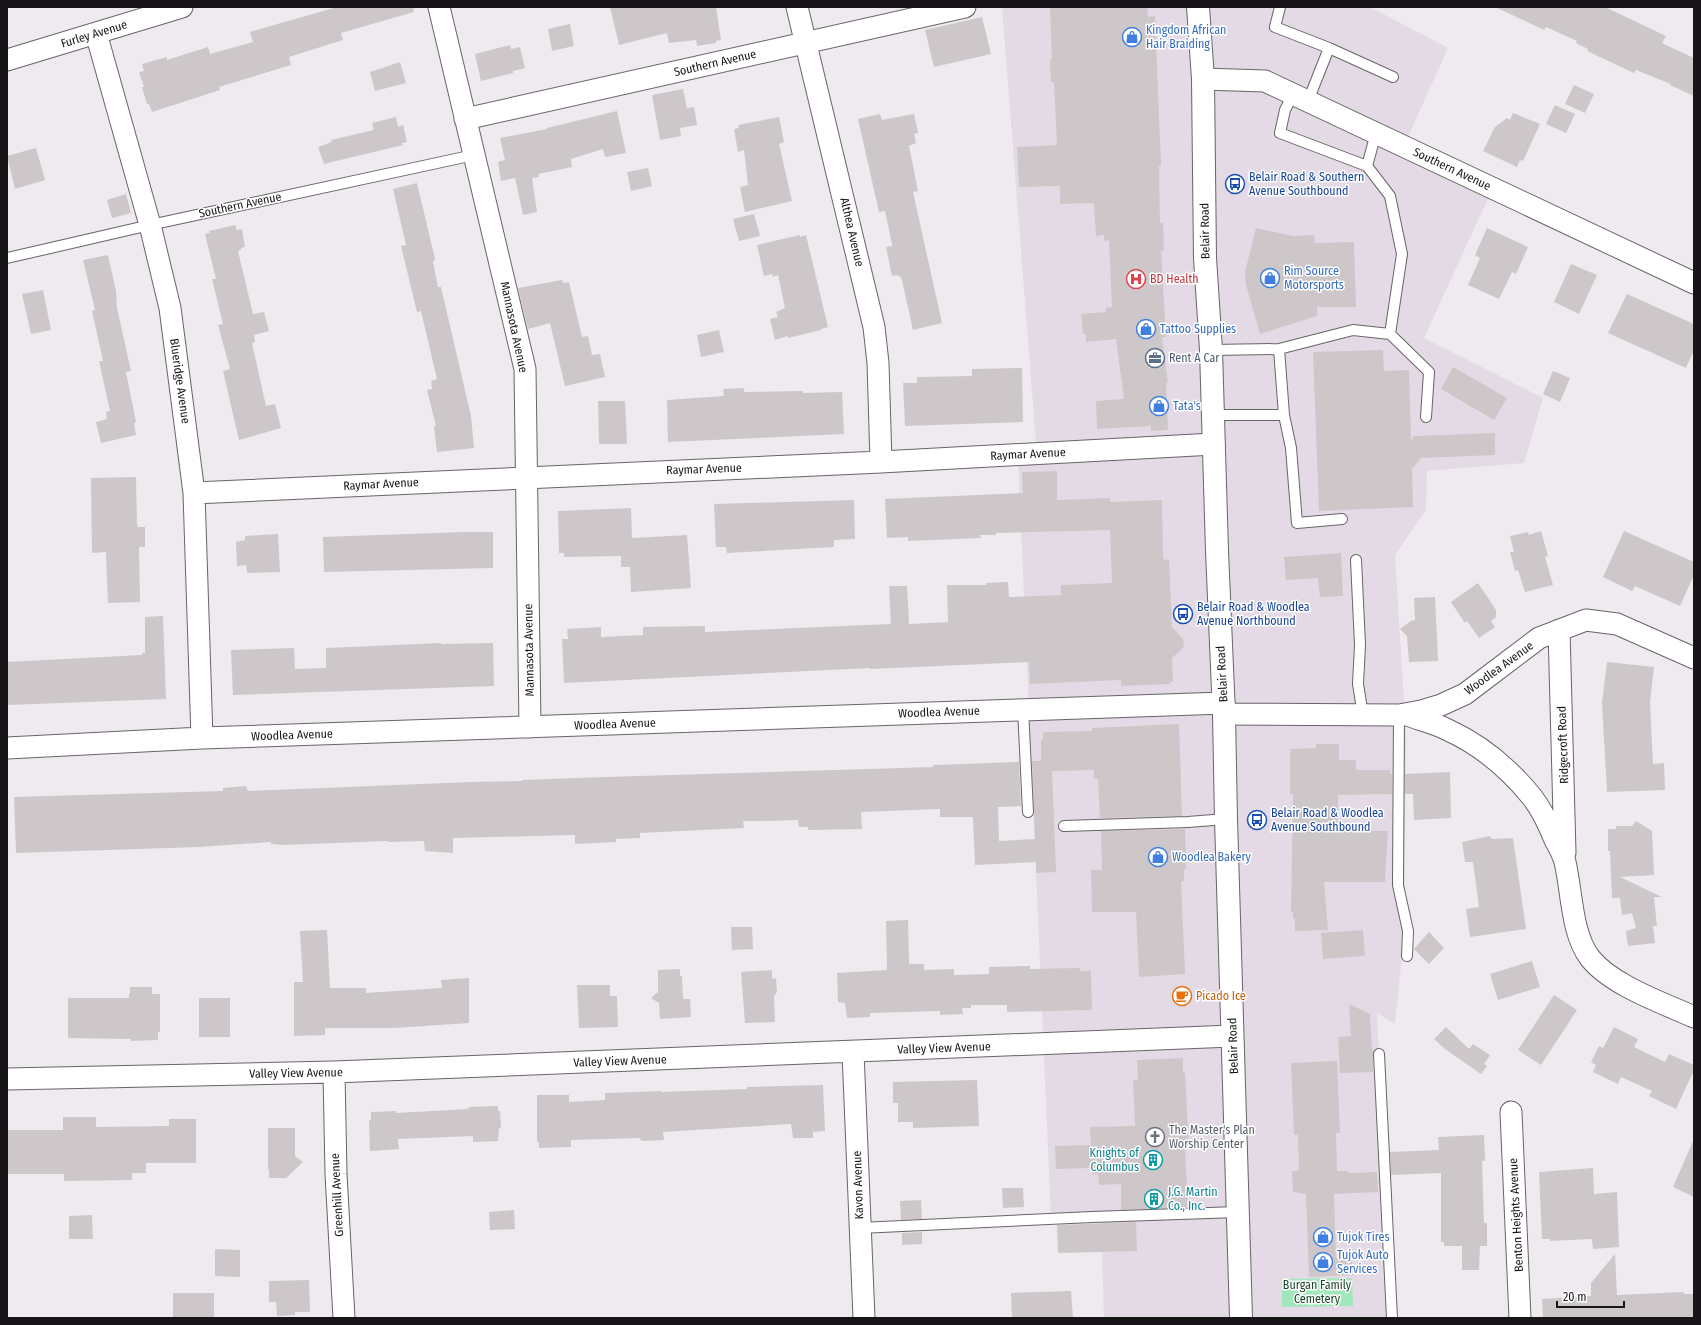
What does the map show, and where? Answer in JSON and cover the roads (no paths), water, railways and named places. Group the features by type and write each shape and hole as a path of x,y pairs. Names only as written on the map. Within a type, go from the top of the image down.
{"main road":[{"name":"Belair Road","path":"1198,7 1203,79 1205,258 1211,350 1217,551 1224,708 1241,1318"}],"street":[{"name":"Furley Avenue","path":"7,60 182,7"},
{"name":"Mannasota Avenue","path":"439,7 525,369 530,727"},
{"name":"Althea Avenue","path":"797,7 835,157 874,327 878,363 882,462"},
{"name":"Southern Avenue","path":"465,119 964,7"},
{"name":"Blueridge Avenue","path":"96,34 150,225 170,308 194,492 202,738"},
{"name":"Southern Avenue","path":"1203,79 1264,81 1694,283"},
{"name":"Raymar Avenue","path":"194,492 882,462 1214,444"},
{"name":"Woodlea Avenue","path":"7,748 202,738 1023,708 1224,708 1363,715 1402,715 1441,705 1465,694 1539,638 1586,620 1617,624 1694,658"},
{"name":"Ridgecroft Road","path":"1559,630 1565,860 1574,916 1581,940 1590,957 1604,972 1619,982 1694,1017"},
{"name":"Ridgecroft Road","path":"1402,715 1448,730 1480,749 1503,766 1533,798 1546,820 1565,860"},
{"name":"Valley View Avenue","path":"7,1079 334,1072 1232,1036"},
{"name":"Kavon Avenue","path":"853,1052 864,1318"},
{"name":"Greenhill Avenue","path":"334,1072 336,1174 344,1318"},
{"name":"Benton Heights Avenue","path":"1511,1112 1520,1318"}],"lane":[{"path":"1280,7 1275,27 1329,48 1393,77"},
{"path":"1329,48 1300,97 1285,110 1280,133 1367,166 1390,196 1402,254 1390,334"},
{"path":"1367,166 1376,133"},
{"name":"Southern Avenue","path":"7,258 150,225 474,155"},
{"path":"1211,350 1279,349 1353,330 1390,334 1429,372 1426,417"},
{"path":"1279,349 1284,415 1291,448 1297,523 1342,519"},
{"path":"1213,415 1284,415"},
{"path":"1356,560 1360,645 1358,684 1363,715"},
{"path":"1023,708 1028,812"},
{"path":"1402,715 1398,885 1408,931 1407,956"},
{"path":"1064,826 1188,822 1226,819"},
{"path":"1379,1054 1392,1318"},
{"path":"860,1228 1238,1212"}],"place":[{"name":"Kingdom African Hair Braiding","path":"1132,37"},
{"name":"Belair Road & Southern Avenue Southbound","path":"1235,184"},
{"name":"Rim Source Motorsports","path":"1270,278"},
{"name":"BD Health","path":"1136,279"},
{"name":"Tattoo Supplies","path":"1146,329"},
{"name":"Rent A Car","path":"1155,358"},
{"name":"Tata's","path":"1159,406"},
{"name":"Belair Road & Woodlea Avenue Northbound","path":"1183,614"},
{"name":"Belair Road & Woodlea Avenue Southbound","path":"1257,820"},
{"name":"Woodlea Bakery","path":"1158,857"},
{"name":"Picado Ice","path":"1182,996"},
{"name":"The Master's Plan Worship Center","path":"1155,1137"},
{"name":"Knights of Columbus","path":"1153,1160"},
{"name":"J.G. Martin Co., Inc.","path":"1154,1199"},
{"name":"Tujok Tires","path":"1323,1237"},
{"name":"Tujok Auto Services","path":"1323,1262"}],"park label":[{"name":"Burgan Family Cemetery","path":"1317,1292"}]}
